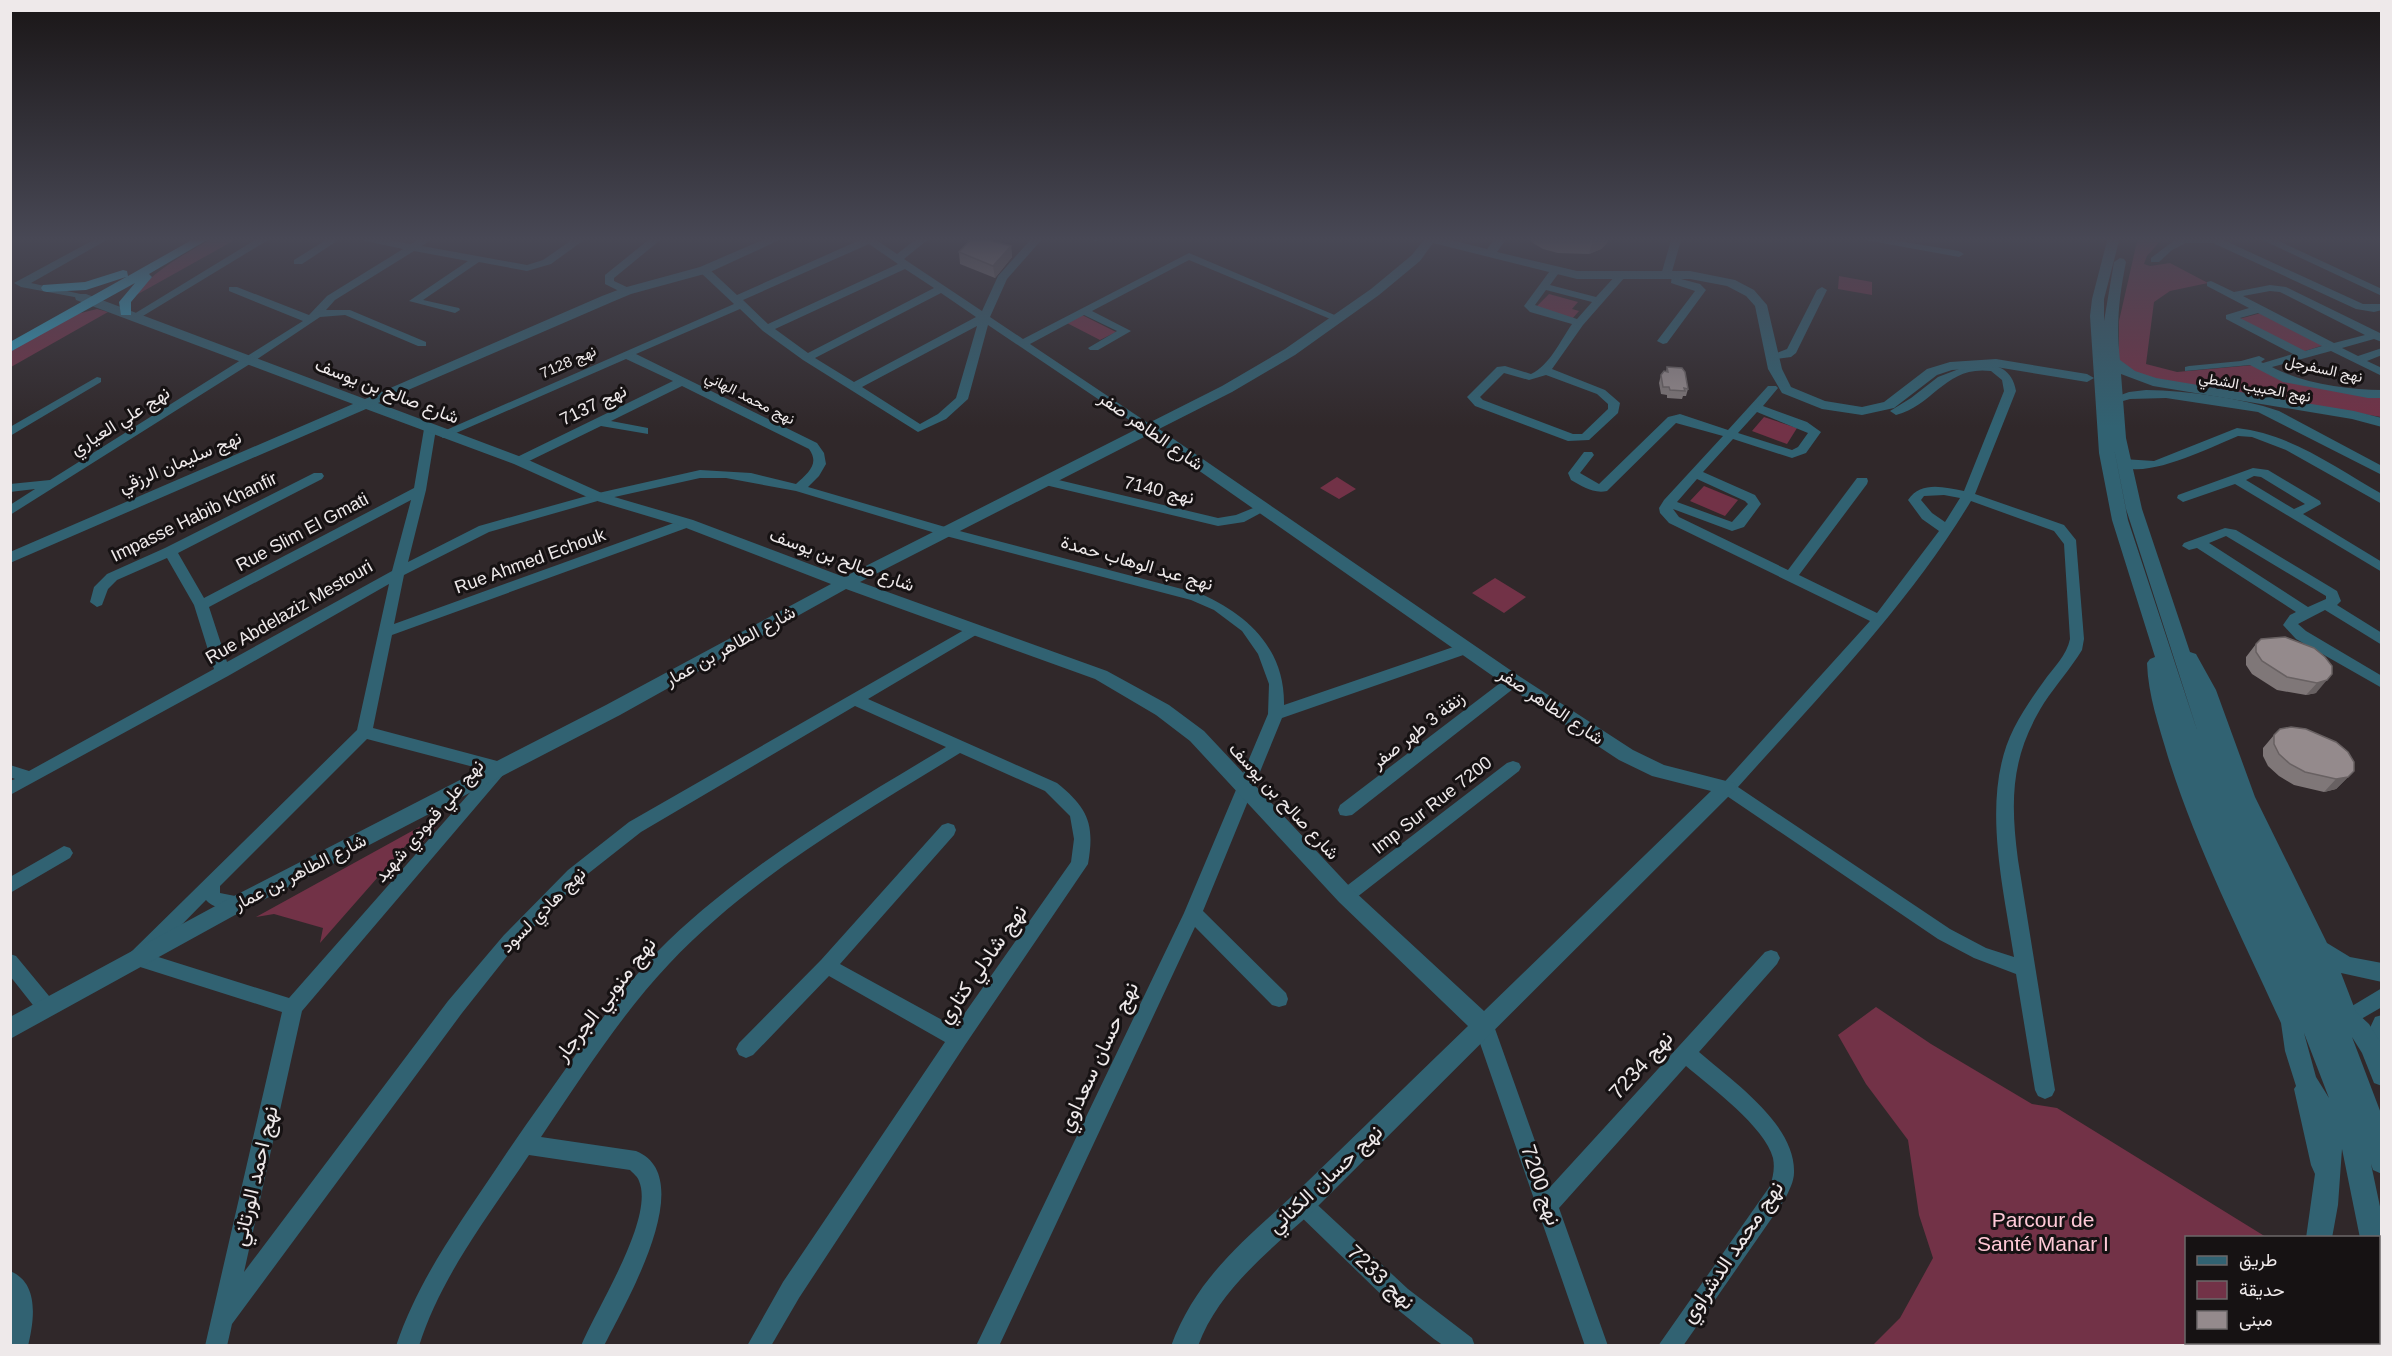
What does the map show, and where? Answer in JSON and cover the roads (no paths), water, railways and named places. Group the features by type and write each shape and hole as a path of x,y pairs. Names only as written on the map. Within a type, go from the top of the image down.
{"highway":[{"path":"126,300 130,315"},
{"path":"10,348 94,301"},
{"path":"16,334 94,301"}],"street":[{"path":"130,315 156,300"},
{"path":"266,300 315,317 346,312 422,344"},
{"name":"نهج علي العياري","path":"10,511 315,317 328,300"},
{"path":"415,300 416,303 455,310"},
{"name":"نهج سليمان الرزقي","path":"10,558 605,300"},
{"name":"نهج 7128","path":"436,432 626,354 741,300"},
{"path":"767,329 825,300"},
{"path":"807,358 919,300"},
{"name":"شارع الطاهر صفر","path":"961,300 1513,681 1626,755 1659,771 1727,788"},
{"path":"737,302 767,329 807,358 918,428 927,425 962,399 985,317 992,300"},
{"path":"1023,343 1104,300"},
{"path":"1294,300 1339,319"},
{"name":"شارع الطاهر بن عمار","path":"10,1029 239,903 613,710 845,583 1227,389 1290,352 1364,300"},
{"path":"1532,300 1530,308 1580,323"},
{"path":"1663,340 1693,300"},
{"path":"1757,300 1762,309 1778,389"},
{"path":"1774,363 1792,351 1817,300"},
{"path":"2098,300 2107,362 2116,399 2123,463 2134,509 2226,789 2342,1041 2374,1128 2382,1162"},
{"path":"2114,300 2110,319 2103,433 2109,474 2120,520 2158,644 2205,784 2271,934 2295,981 2344,1106 2373,1236"},
{"path":"2243,300 2382,373"},
{"path":"2305,300 2379,337"},
{"path":"2345,300 2371,309 2382,307"},
{"name":"شارع صالح بن يوسف","path":"94,301 436,432 519,461 599,497 687,523 845,583 1101,675 1135,691 1170,713 1197,736 1346,896 1484,1026"},
{"path":"1543,370 1601,392 1614,403 1614,410 1585,437 1572,438 1479,403 1473,397 1501,369 1530,377 1543,370 1557,356 1599,301"},
{"path":"2259,309 2230,317 2303,355"},
{"path":"1083,311 1125,331 1094,348"},
{"path":"854,387 985,317"},
{"path":"2189,369 2256,364 2379,337"},
{"path":"2256,364 2290,349"},
{"path":"2358,360 2382,351"},
{"name":"نهج محمد الهاني","path":"626,354 813,446 821,454 821,463 814,474 799,488"},
{"path":"1905,392 1929,367 1954,359 2002,358 2086,372 2097,369 2107,362"},
{"path":"2107,362 2130,374 2153,382 2344,413 2382,424"},
{"path":"1778,389 1822,405 1854,411 1884,408 1935,370 1956,366 1996,363 2087,378"},
{"name":"نهج السفرجل","path":"2256,364 2288,380 2368,394 2382,394"},
{"path":"1896,411 1939,373 1956,366"},
{"path":"1778,389 1807,406 1849,417 1876,417 1911,405 1942,379 1958,372 1988,367 2005,373 2010,382 2010,391 1968,496 1947,530 1879,620 1727,788 1944,934 1980,953 2024,969"},
{"path":"10,432 98,380"},
{"name":"نهج 7137","path":"519,461 683,381"},
{"name":"نهج الحبيب الشطي","path":"2123,382 2382,424"},
{"path":"1778,389 1755,407 1669,503 1666,513 1674,520 1879,620"},
{"path":"2116,399 2134,393 2151,393 2261,409 2281,417 2378,469"},
{"path":"1588,455 1574,473 1575,477 1596,488 1602,488 1672,420 1685,418 1792,454 1802,450 1815,432 1803,425 1755,407"},
{"path":"600,422 644,431"},
{"path":"293,1007 137,958 364,732 398,573 436,432"},
{"path":"2123,463 2155,465 2237,432 2247,432 2272,438 2382,500"},
{"path":"2183,498 2253,472 2264,473 2315,504 2294,514"},
{"name":"Rue Abdelaziz Mestouri","path":"10,789 398,573 484,529 599,497 700,474 726,474 799,488"},
{"path":"1669,503 1731,527 1738,524 1755,504 1750,498 1697,474"},
{"name":"Impasse Habib Khanfir","path":"97,602 101,587 112,577 170,551 318,477"},
{"path":"2236,479 2382,568"},
{"path":"1790,577 1862,481"},
{"name":"نهج 7140","path":"1046,482 1218,522 1239,519 1263,508"},
{"path":"10,488 54,484"},
{"name":"نهج عبد الوهاب حمدة","path":"799,488 947,532 1196,597 1219,607 1247,628 1265,653 1277,684 1276,714 1245,787"},
{"name":"Rue Slim El Gmati","path":"201,605 420,490"},
{"path":"1947,530 1927,516 1914,500 1920,492 1931,490 1968,496 2059,528 2071,543 2077,639 2075,650 2036,706 2013,748 2007,774 2004,816 2024,969 2044,1090"},
{"name":"Rue Ahmed Echouk","path":"384,633 687,523"},
{"path":"2308,613 2194,544 2225,532 2239,535 2332,594 2334,601 2327,605 2308,613 2295,618 2290,625 2301,635 2382,683"},
{"path":"170,551 201,605 223,672"},
{"path":"2327,605 2382,640"},
{"name":"نهج هادي لسود","path":"223,1318 455,1007 510,940 574,875 635,827 976,629"},
{"path":"2158,644 2156,666 2160,691 2186,782 2214,851 2291,1020 2327,1184"},
{"path":"2179,645 2203,680 2245,797 2319,949 2348,1017"},
{"path":"1276,714 1467,648"},
{"name":"زنقة 3 طهر صفر","path":"1347,810 1513,681"},
{"name":"نهج شادلي كتاري","path":"758,1346 791,1290 958,1039 1079,864 1084,839 1082,823 1070,802 1051,787 856,700"},
{"name":"نهج علي قمودي شهيد","path":"293,1007 501,768 364,732"},
{"name":"نهج منوبي الجرجار","path":"407,1346 411,1331 444,1267 524,1144 620,1009 673,948 730,897 795,848 959,746"},
{"name":"Imp Sur Rue 7200","path":"1346,896 1513,767"},
{"path":"10,771 30,778"},
{"name":"نهج حسان سعداوي","path":"987,1346 1193,913 1245,787"},
{"name":"نهج حسان الكناني","path":"1184,1346 1193,1321 1210,1297 1262,1239 1302,1204 1727,788"},
{"path":"746,1049 827,966 948,830"},
{"path":"10,886 64,853"},
{"path":"213,881 210,892 215,899 239,903"},
{"path":"1193,913 1279,999"},
{"path":"2319,949 2345,965 2364,971 2382,973"},
{"name":"نهج 7234","path":"1548,1205 1771,957"},
{"path":"10,962 47,1008"},
{"path":"827,966 958,1039"},
{"path":"2348,1017 2382,996"},
{"path":"2291,1020 2292,1013 2304,1004 2325,1006 2348,1017 2367,1035 2382,1075"},
{"name":"نهج احمد الورتاني","path":"216,1346 293,1007"},
{"path":"2372,1045 2382,1023"},
{"name":"نهج 7200","path":"1484,1026 1597,1346"},
{"name":"نهج محمد الدشراوي","path":"1669,1346 1778,1192 1784,1175 1783,1158 1772,1134 1750,1110 1684,1052"},
{"path":"2302,1073 2318,1103 2337,1118 2373,1131"},
{"path":"2319,1236 2331,1138 2336,1133 2373,1131"},
{"path":"524,1144 636,1161 650,1178 652,1206 644,1238 592,1346"},
{"name":"نهج 7233","path":"1302,1204 1399,1295 1446,1335 1464,1346"},
{"path":"2380,1278 2382,1294"},
{"path":"10,1282 19,1290 24,1315 17,1346"}],"park label":[{"name":"Parcour de Santé Manar I","path":"2043,1232"}]}
